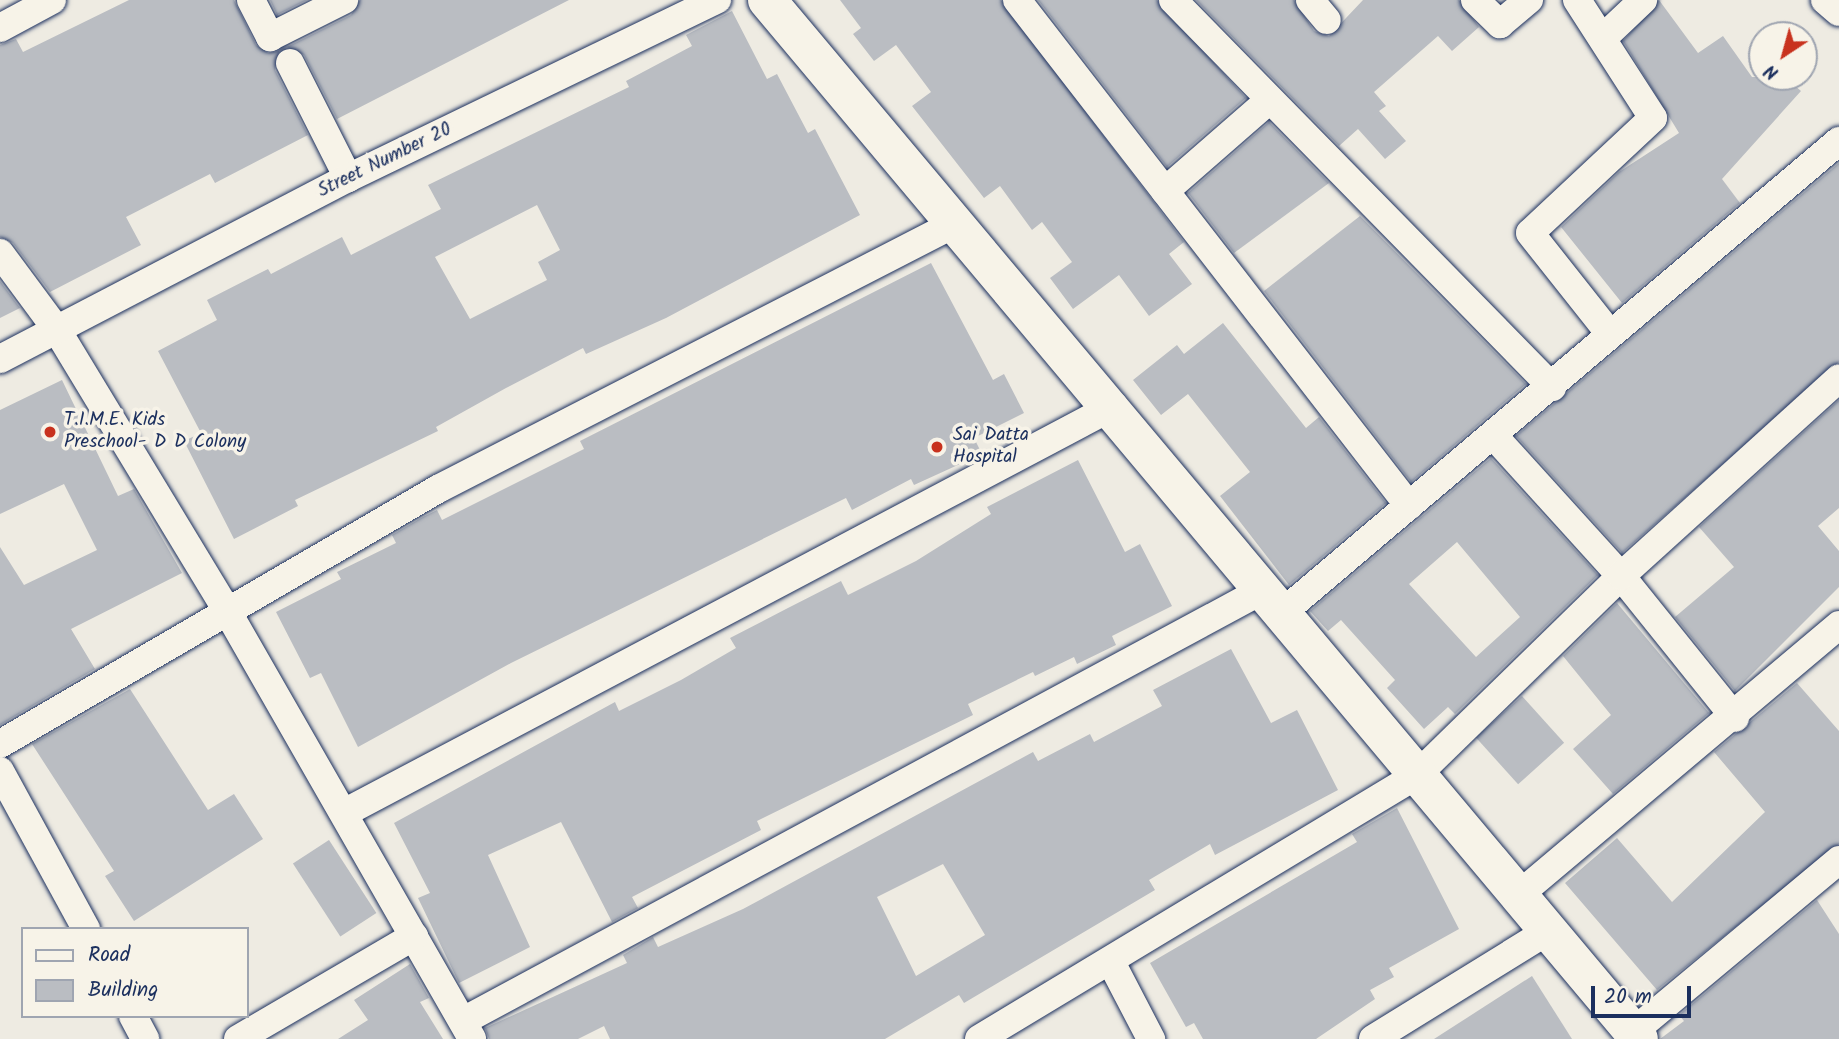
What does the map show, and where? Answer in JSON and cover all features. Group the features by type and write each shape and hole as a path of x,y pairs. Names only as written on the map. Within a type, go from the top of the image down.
{"street":[{"path":"0,28 52,0"},
{"path":"251,0 270,37 344,0"},
{"name":"Street Number 20","path":"0,359 348,178 717,0"},
{"path":"767,0 1114,406 1271,602 1521,893 1637,1035 1839,860"},
{"path":"1017,0 1409,506"},
{"path":"1173,0 1552,387"},
{"path":"1475,0 1500,24 1529,0"},
{"path":"1577,0 1604,37 1653,118 1530,233 1610,334"},
{"path":"1604,37 1643,0"},
{"path":"1825,0 1839,12"},
{"path":"290,63 348,178"},
{"path":"1165,191 1268,100"},
{"path":"0,253 57,330 226,609 468,1030 1271,602 1409,506 1839,141"},
{"path":"0,744 226,609 439,489 957,222"},
{"path":"979,1039 1112,964 1417,775 1621,576 1839,378"},
{"path":"344,813 1114,406"},
{"path":"1493,435 1621,576 1735,718"},
{"path":"1521,893 1735,718 1839,625"},
{"path":"0,771 85,927"},
{"path":"1373,1039 1551,929"},
{"path":"237,1039 414,936"},
{"path":"1112,964 1151,1039"},
{"path":"134,1018 145,1039"}],"building":[{"path":"129,0 234,0 256,45 268,53 279,51 275,70 308,135 215,183 210,174 126,217 141,245 50,292 13,243 0,237 0,45 16,39 23,52"},
{"path":"270,0 307,0 277,15"},
{"path":"360,0 569,0 337,119 304,55 287,47 351,15"},
{"path":"840,0 1001,0 1184,242 1169,254 1192,284 1149,316 1119,275 1073,309 1050,278 1072,262 1042,222 1032,230 1000,186 984,198 912,106 931,92 896,45 874,61 853,34 861,28"},
{"path":"1038,0 1157,0 1246,98 1167,167"},
{"path":"1196,0 1294,0 1314,31 1329,36 1363,0 1459,0 1479,27 1452,51 1438,36 1374,92 1386,106 1379,111 1406,141 1385,159 1358,129 1339,146"},
{"path":"1659,0 1698,53 1723,36 1748,71 1748,91 1801,91 1722,179 1740,203 1622,303 1561,227 1619,172 1679,133 1623,41"},
{"path":"732,11 767,79 777,74 808,133 815,129 860,215 666,318 586,354 583,348 436,427 438,431 295,500 298,506 234,539 184,441 201,433 158,351 217,320 207,300 268,269 271,274 342,237 351,255 441,209 428,185 629,87 626,81 692,46 686,35","holes":["537,205 560,250 538,262 547,280 470,319 435,257"]},
{"path":"1269,122 1329,183 1234,253 1188,193"},
{"path":"1839,163 1839,362 1622,553 1516,436"},
{"path":"1360,216 1526,384 1411,482 1264,291"},
{"path":"931,263 993,380 1004,374 1024,413 974,438 982,454 914,485 911,479 852,510 846,498 511,663 358,747 321,673 310,678 276,612 341,579 337,572 396,543 392,535 423,517 437,510 442,520 584,449 580,441"},
{"path":"0,281 20,308 0,318"},
{"path":"1223,323 1306,428 1319,417 1386,503 1289,585 1220,496 1250,472 1188,394 1161,415 1133,380 1177,345 1184,354"},
{"path":"62,380 118,496 134,489 182,573 71,629 95,669 0,725 0,547 24,585 97,550 64,484 0,514 0,410"},
{"path":"1839,400 1839,508 1818,526 1839,551 1839,587 1735,691 1675,617 1734,567 1699,527"},
{"path":"1491,458 1598,575 1455,714 1448,707 1424,729 1387,688 1395,680 1341,620 1328,631 1310,611","holes":["1457,542 1520,617 1476,657 1409,584"]},
{"path":"1078,460 1125,552 1140,544 1172,606 1112,636 1116,645 1077,664 1074,657 1035,676 1033,672 968,704 973,715 757,821 761,830 632,897 638,908 612,922 561,822 488,855 530,947 459,983 418,898 430,893 394,823 615,702 619,711 681,680 736,648 730,638 841,581 848,595 916,561 991,514 987,507"},
{"path":"1617,603 1709,713 1613,794 1573,749 1611,715 1563,656"},
{"path":"1231,649 1271,723 1297,710 1338,790 1215,855 1210,844 1149,880 1155,890 964,1003 959,995 885,1039 610,1039 604,1026 578,1039 489,1039 485,1028 627,963 623,955 653,937 658,947 743,909 1033,752 1038,761 1090,734 1094,742 1162,706 1153,690","holes":["943,864 985,935 916,976 877,897"]},
{"path":"1797,683 1839,731 1839,844 1657,990 1565,883 1617,838 1672,902 1765,812 1714,752"},
{"path":"130,689 208,810 234,794 263,839 134,921 105,876 114,871 32,744"},
{"path":"1522,696 1564,743 1518,784 1476,737"},
{"path":"1397,808 1459,929 1389,968 1394,977 1370,990 1375,999 1316,1039 1203,1039 1194,1023 1186,1027 1150,963 1357,842 1352,834"},
{"path":"329,840 376,913 340,936 293,863"},
{"path":"1817,900 1839,934 1839,1039 1660,1039 1684,1021 1679,1015"},
{"path":"410,964 429,998 420,1002 443,1039 338,1039 368,1020 354,1000"},
{"path":"1532,976 1572,1039 1434,1039"}],"place":[{"name":"T.I.M.E. Kids Preschool- D D Colony","path":"50,432"},
{"name":"Sai Datta Hospital","path":"937,447"}]}
